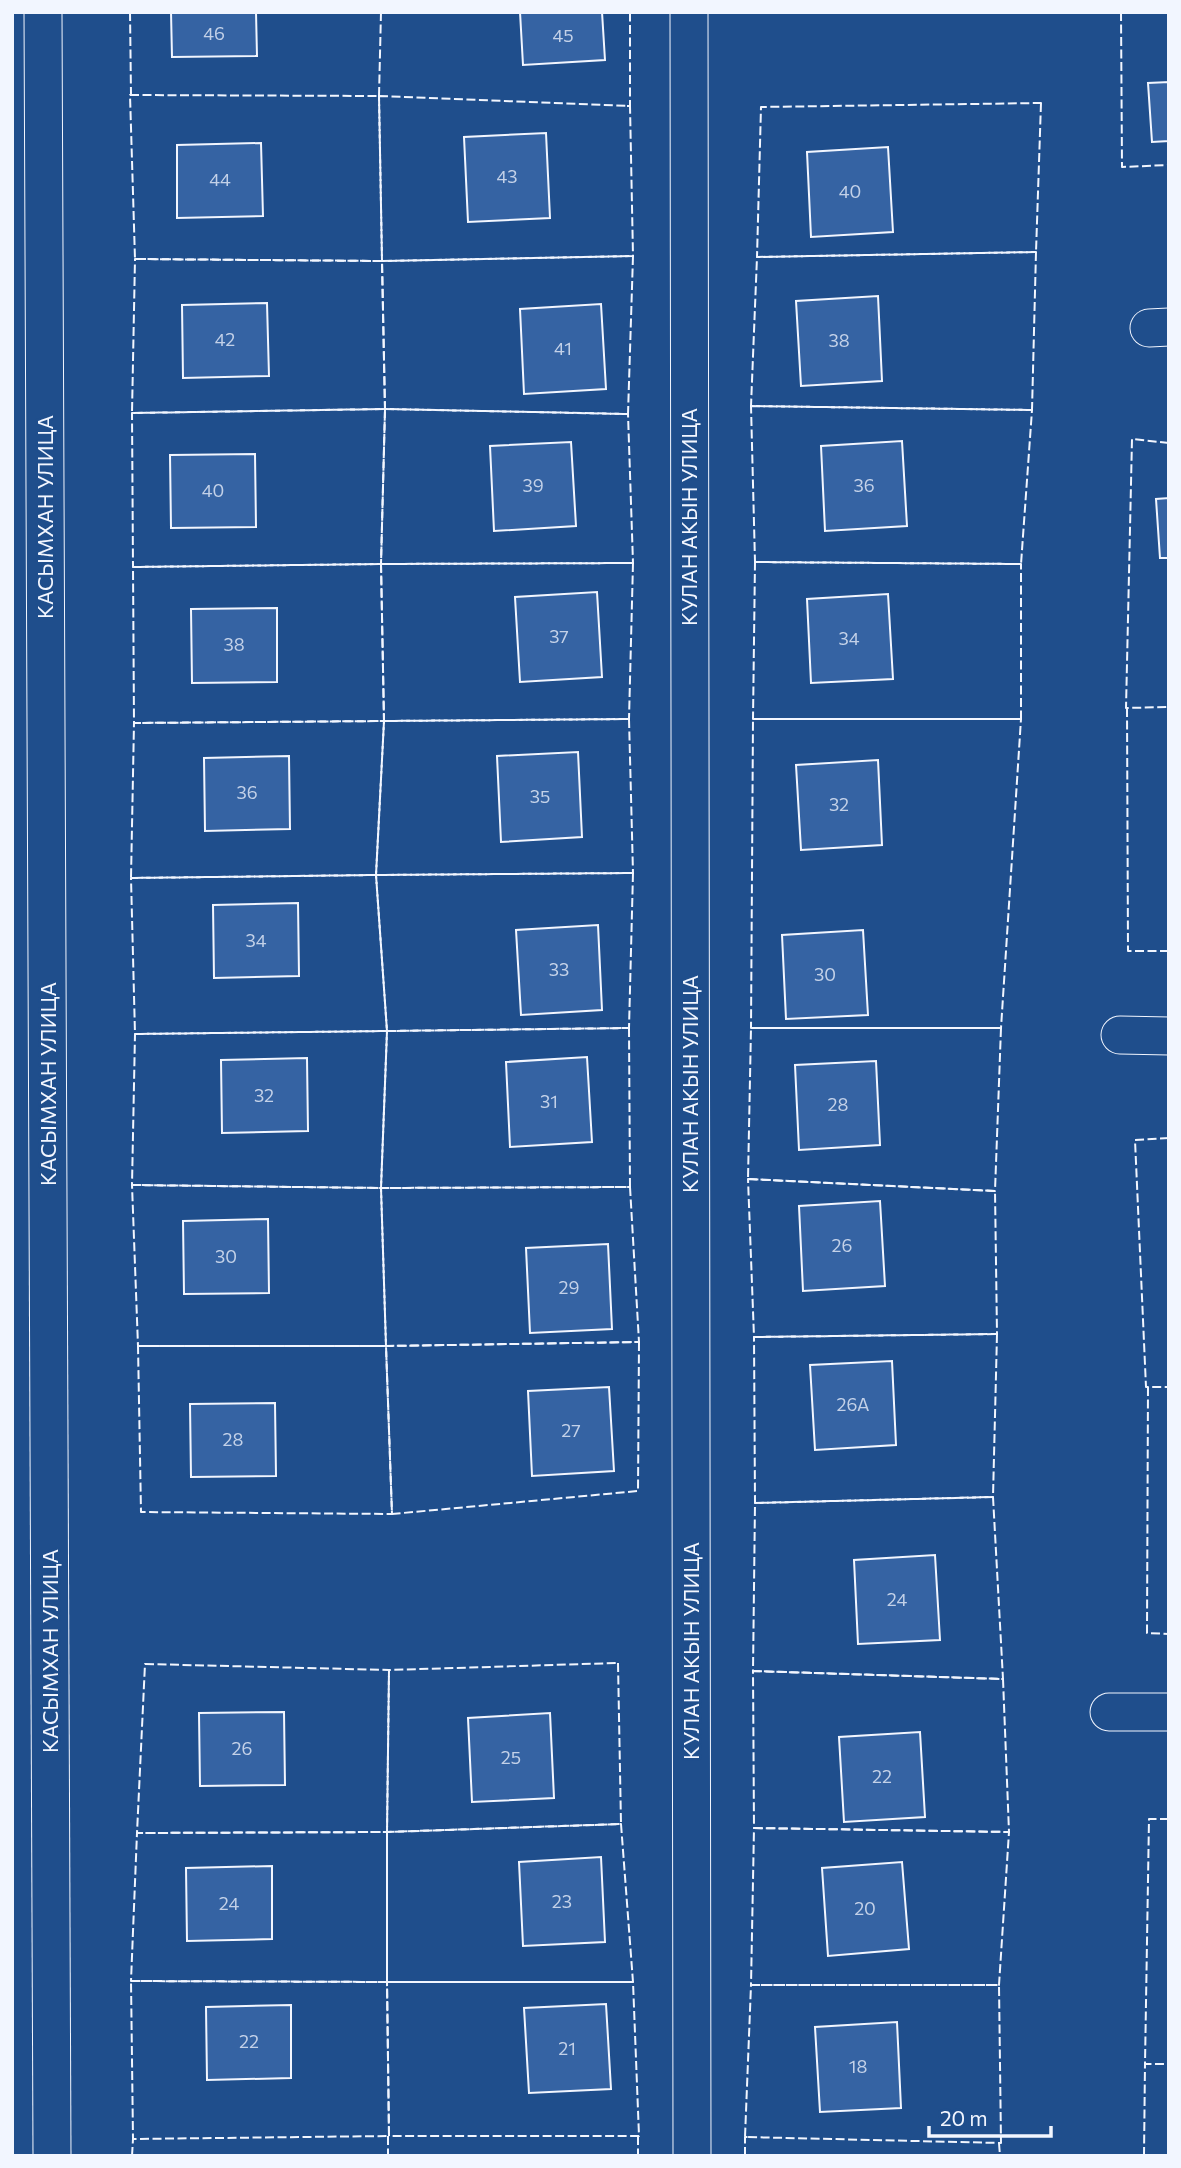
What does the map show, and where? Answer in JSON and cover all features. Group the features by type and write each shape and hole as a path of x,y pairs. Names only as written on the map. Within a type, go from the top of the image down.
{"street":[{"name":"КАСЫМХАН УЛИЦА","path":"43,12 52,2156"},
{"name":"КУЛАН АКЫН УЛИЦА","path":"689,12 692,2156"},
{"path":"1120,1035 1169,1036"},
{"path":"1109,1712 1169,1712"}],"building":[{"path":"171,12 256,12 257,56 172,57"},
{"path":"520,12 602,12 605,60 523,65"},
{"path":"1169,82 1169,141 1152,142 1148,83"},
{"path":"546,133 550,218 468,222 464,137"},
{"path":"261,143 263,216 177,218 177,145"},
{"path":"888,147 893,232 811,237 807,152"},
{"path":"878,296 882,381 801,386 796,301"},
{"path":"267,303 269,376 183,378 182,305"},
{"path":"601,304 606,389 524,394 520,309"},
{"path":"902,441 907,526 825,531 821,446"},
{"path":"571,442 576,526 494,531 490,446"},
{"path":"255,454 256,527 171,528 170,455"},
{"path":"1169,498 1169,558 1160,558 1156,499"},
{"path":"597,592 602,677 520,682 515,597"},
{"path":"888,594 893,679 811,683 807,599"},
{"path":"277,608 277,682 192,683 191,609"},
{"path":"578,752 582,837 501,842 497,756"},
{"path":"289,756 290,829 205,831 204,758"},
{"path":"878,760 882,845 801,850 796,765"},
{"path":"298,903 299,976 214,978 213,905"},
{"path":"598,925 602,1010 521,1015 516,930"},
{"path":"863,930 868,1015 786,1019 782,935"},
{"path":"587,1057 592,1142 510,1147 506,1062"},
{"path":"307,1058 308,1131 222,1133 221,1060"},
{"path":"876,1061 880,1145 799,1150 795,1065"},
{"path":"880,1201 885,1286 803,1291 799,1206"},
{"path":"268,1219 269,1293 184,1294 183,1221"},
{"path":"608,1244 612,1329 530,1333 526,1248"},
{"path":"892,1361 896,1445 815,1450 810,1365"},
{"path":"609,1387 614,1471 532,1476 528,1391"},
{"path":"275,1403 276,1476 191,1477 190,1404"},
{"path":"935,1555 940,1640 858,1644 854,1560"},
{"path":"284,1712 285,1785 200,1786 199,1713"},
{"path":"550,1713 554,1798 472,1802 468,1718"},
{"path":"920,1732 925,1817 844,1822 839,1737"},
{"path":"601,1857 605,1942 523,1946 519,1862"},
{"path":"902,1862 909,1949 828,1956 822,1868"},
{"path":"272,1866 272,1939 187,1941 186,1868"},
{"path":"606,2004 611,2089 529,2093 524,2008"},
{"path":"291,2005 291,2078 207,2080 206,2007"},
{"path":"897,2022 901,2108 820,2112 815,2027"}],"fence":[{"path":"130,12 131,95"},
{"path":"381,12 379,96 382,96"},
{"path":"627,106 630,106 630,12"},
{"path":"1121,12 1122,167 1169,165"},
{"path":"130,95 379,96 382,261 135,259 130,95"},
{"path":"379,96 630,106 633,256 382,261 379,96"},
{"path":"1041,103 1036,252 757,257 761,107 1041,103"},
{"path":"1036,252 1032,410 751,406 757,257 1036,252"},
{"path":"633,256 628,414 385,409 382,261 633,256"},
{"path":"135,259 382,261 385,409 132,413 135,259"},
{"path":"751,406 1032,410 1021,564 755,562 751,406"},
{"path":"385,409 381,564 133,567 132,413 385,409"},
{"path":"385,409 628,414 633,563 381,564 385,409"},
{"path":"1169,443 1132,439 1126,708 1169,707"},
{"path":"755,562 1021,564 1021,719 753,719 755,562"},
{"path":"633,563 629,719 384,721 381,564 633,563"},
{"path":"381,564 384,721 134,723 133,567 381,564"},
{"path":"1127,708 1128,951 1169,951"},
{"path":"629,719 633,873 376,875 384,721 629,719"},
{"path":"753,719 1021,719 1001,1028 751,1028 753,719"},
{"path":"384,721 376,875 131,878 134,723 384,721"},
{"path":"633,873 629,1028 387,1031 376,875 633,873"},
{"path":"376,875 387,1031 135,1034 131,878 376,875"},
{"path":"629,1028 630,1187 381,1188 387,1031 629,1028"},
{"path":"751,1028 1001,1028 995,1191 748,1179 751,1028"},
{"path":"387,1031 381,1188 132,1185 135,1034 387,1031"},
{"path":"1169,1138 1135,1140 1146,1387 1169,1387"},
{"path":"748,1179 995,1191 997,1334 754,1337 748,1179"},
{"path":"132,1185 381,1188 386,1346 138,1346 132,1185"},
{"path":"630,1187 639,1342 386,1346 381,1188 630,1187"},
{"path":"997,1334 993,1497 755,1503 754,1337 997,1334"},
{"path":"639,1342 638,1491 392,1514 386,1346 639,1342"},
{"path":"138,1346 386,1346 392,1514 141,1512 138,1346"},
{"path":"1148,1387 1147,1633 1169,1634"},
{"path":"993,1497 1003,1679 753,1671 755,1503 993,1497"},
{"path":"618,1663 621,1824 387,1832 389,1670 618,1663"},
{"path":"145,1664 389,1670 387,1832 137,1833 145,1664"},
{"path":"753,1671 1003,1679 1009,1832 754,1828 753,1671"},
{"path":"1169,1819 1149,1819 1145,2064 1169,2064"},
{"path":"621,1824 633,1982 387,1982 387,1832 621,1824"},
{"path":"754,1828 1009,1832 999,1985 751,1985 754,1828"},
{"path":"387,1832 387,1982 131,1981 137,1833 387,1832"},
{"path":"131,1981 387,1982 389,2136 133,2139 131,1981"},
{"path":"387,1982 633,1982 639,2136 389,2136 387,1982"},
{"path":"751,1985 999,1985 1001,2143 745,2137 751,1985"},
{"path":"1144,2156 1145,2064 1148,2064"},
{"path":"388,2136 388,2156"},
{"path":"638,2136 638,2156"},
{"path":"745,2156 745,2137 748,2137"},
{"path":"132,2156 133,2139 136,2139"},
{"path":"999,2143 1000,2156"}]}
